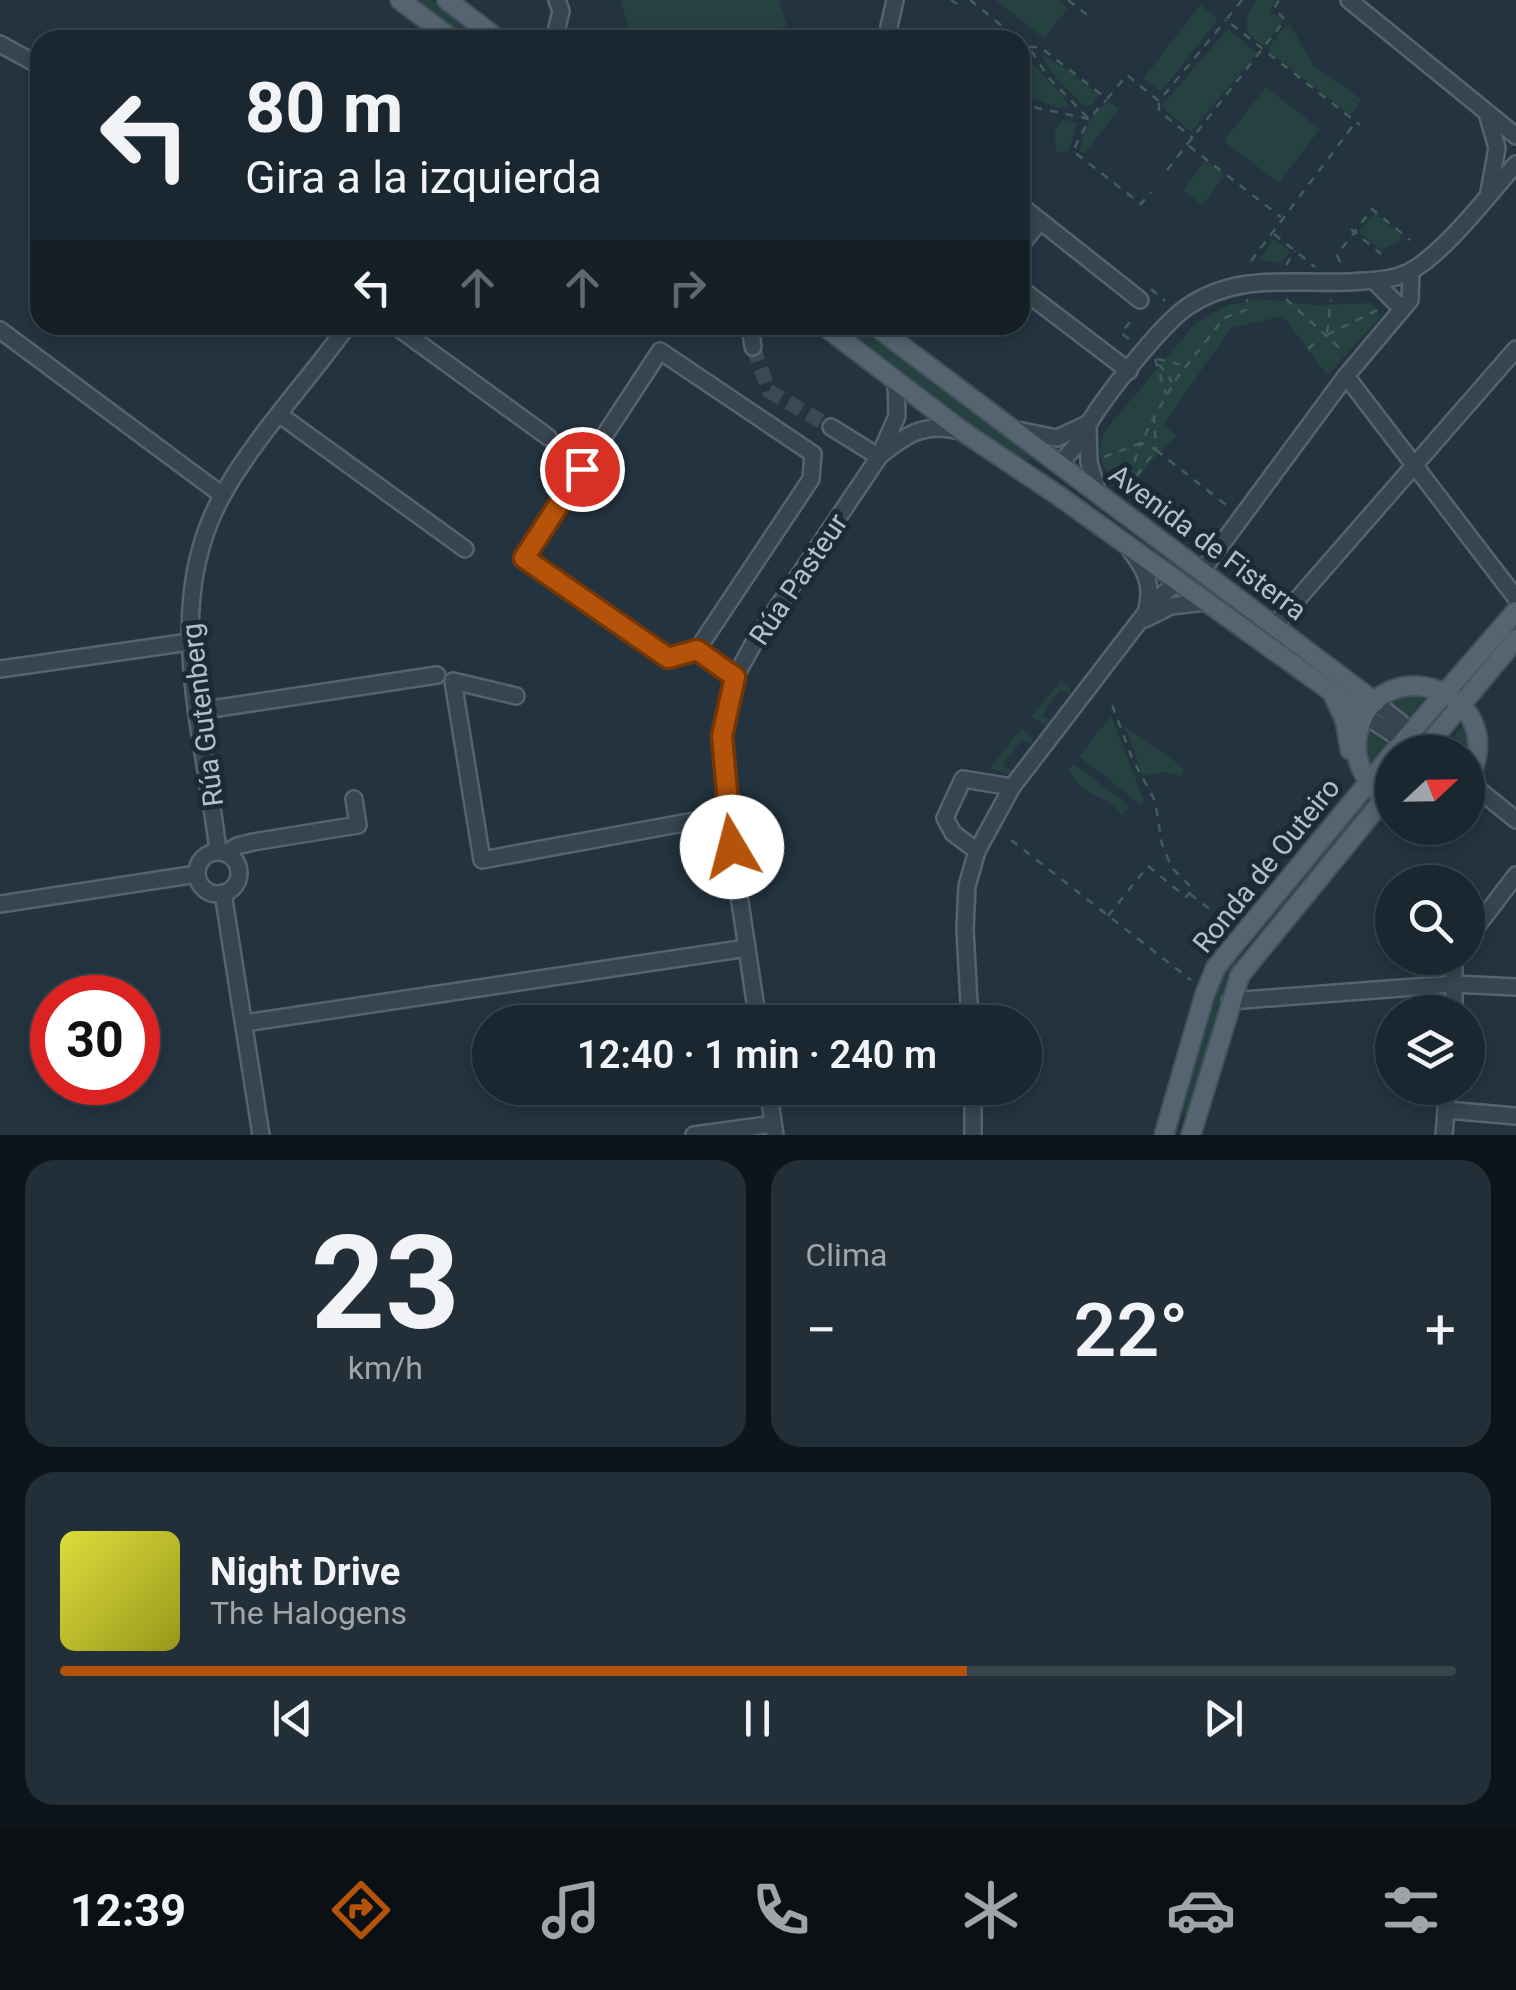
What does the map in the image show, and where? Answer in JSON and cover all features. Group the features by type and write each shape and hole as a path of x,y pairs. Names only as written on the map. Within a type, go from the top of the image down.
{"main road":[{"path":"400,0 440,30"},
{"path":"446,0 486,30"},
{"name":"Avenida de Fisterra","path":"835,335 962,431 1333,694 1370,708"},
{"name":"Avenida de Fisterra","path":"887,335 1274,626 1370,708"},
{"path":"1004,459 1038,469 1056,463"},
{"path":"1177,582 1193,582 1274,626"},
{"name":"Ronda de Outeiro","path":"1435,735 1454,698 1516,611"},
{"name":"Ronda de Outeiro","path":"1411,735 1516,639"},
{"path":"1363,789 1356,749 1370,708 1397,688 1433,687 1454,698 1477,735"},
{"path":"1333,694 1345,720 1363,789"},
{"name":"Ronda de Outeiro","path":"1164,1135 1216,967 1375,775"},
{"path":"1363,789 1375,792"},
{"name":"Ronda de Outeiro","path":"1192,1135 1240,975 1375,814"}],"street":[{"path":"557,0 562,11 557,30"},
{"path":"888,30 896,0"},
{"path":"1349,0 1516,136"},
{"path":"0,44 30,60"},
{"path":"1487,112 1516,118"},
{"path":"1487,112 1497,148 1489,195"},
{"path":"1056,463 1072,453 1089,423 1129,371 1185,308 1218,291 1265,280 1332,284 1410,271 1453,235 1516,164"},
{"path":"1030,212 1139,306"},
{"path":"1030,233 1040,220"},
{"path":"1201,572 1346,376 1410,300 1410,271"},
{"path":"1374,280 1402,309"},
{"path":"1030,296 1129,371"},
{"path":"0,330 222,496"},
{"name":"Rúa Gutenberg","path":"262,1135 223,893 234,886 239,874 236,862 222,852 198,710 190,642 191,588 197,559 222,496 340,335"},
{"path":"408,335 548,438"},
{"path":"751,335 753,348"},
{"path":"1274,626 1516,348"},
{"path":"660,351 813,454 811,479 697,650 668,658 524,558 660,351"},
{"path":"1346,376 1516,598"},
{"name":"Rúa Pasteur","path":"755,1005 727,816 722,736 735,677 756,638 879,457 897,416 896,381"},
{"path":"280,415 465,549"},
{"path":"1089,423 1088,462 1098,493"},
{"name":"Avenida de Fisterra","path":"1007,426 1057,438 1089,423"},
{"path":"831,427 879,457 916,430 931,426 962,431"},
{"path":"1125,544 1150,585 1142,620"},
{"path":"969,1005 967,886 977,850 1012,787 1154,602 1177,582"},
{"name":"Avenida de Fisterra","path":"1142,620 1170,606 1205,602"},
{"path":"0,669 190,642"},
{"path":"697,650 735,677"},
{"path":"198,710 438,675"},
{"path":"516,696 453,681 482,860 727,816"},
{"name":"Avenida de Fisterra","path":"1370,708 1392,735"},
{"path":"977,850 953,834 945,818 963,780 1012,787"},
{"path":"1485,795 1516,820"},
{"path":"223,893 206,890 196,874 200,860 253,842 358,826 354,798"},
{"path":"0,904 196,874"},
{"path":"1485,916 1516,875"},
{"path":"245,1023 746,948"},
{"path":"1454,975 1454,995"},
{"path":"1230,1002 1454,984 1516,987"},
{"path":"972,1135 973,1105"},
{"path":"1444,1135 1446,1105"},
{"path":"1446,1110 1516,1116"},
{"path":"694,1135 774,1129"}],"path":[{"path":"951,0 957,4"},
{"path":"1068,0 1091,18"},
{"path":"1159,102 1242,0"},
{"path":"1167,170 1285,20 1274,8 1279,0"},
{"path":"969,2 1005,30"},
{"path":"1226,20 1358,123 1251,261"},
{"path":"1030,47 1040,47 1107,98"},
{"path":"1030,49 1048,78 1088,119"},
{"path":"1058,60 1062,54"},
{"path":"1151,192 1142,204 1073,152 1088,119 1127,75 1159,102 1160,111 1193,138"},
{"path":"1030,106 1088,119"},
{"path":"1188,145 1283,219"},
{"path":"1340,262 1336,255 1372,208 1410,240"},
{"path":"1352,230 1381,254"},
{"path":"1272,233 1320,271"},
{"path":"1285,266 1295,251"},
{"path":"1154,417 1156,450 1123,493 1141,444 1154,417 1174,384 1224,318 1248,309 1247,299"},
{"path":"1286,299 1342,350"},
{"path":"1326,335 1332,300"},
{"path":"1139,306 1147,320"},
{"path":"1326,335 1382,307"},
{"path":"1308,349 1316,342"},
{"path":"1156,359 1186,366"},
{"path":"1156,359 1174,384"},
{"path":"1156,359 1167,395"},
{"path":"1098,459 1141,444 1156,450 1235,512"},
{"path":"1108,916 1148,866 1186,897 1192,888 1172,868 1162,844 1155,801 1132,758 1110,702"},
{"path":"1010,840 1192,981"},
{"path":"1189,892 1229,924"}],"green space":[{"path":"414,0 432,0 469,28 453,30"},
{"path":"620,0 779,0 787,26 774,30 629,30"},
{"path":"995,0 1058,0 1068,8 1044,38"},
{"path":"1257,0 1276,0 1270,11 1281,19 1264,46 1246,26"},
{"path":"1200,5 1218,19 1161,92 1144,78"},
{"path":"1290,25 1314,66 1362,100 1350,115 1271,53 1269,47"},
{"path":"1228,29 1257,53 1191,132 1161,106"},
{"path":"1041,54 1098,95 1093,105 1085,106 1066,88"},
{"path":"1030,57 1069,107 1062,109 1030,97"},
{"path":"1266,87 1320,129 1279,183 1224,141"},
{"path":"1109,102 1119,109 1085,153 1080,151 1089,122"},
{"path":"1062,121 1077,123 1069,151 1062,153 1056,150 1054,132"},
{"path":"1206,160 1225,175 1202,205 1183,190"},
{"path":"1375,213 1401,235 1398,243 1381,250 1359,232"},
{"path":"1274,239 1290,252 1282,263 1259,260"},
{"path":"1261,299 1315,305 1372,303 1380,318 1327,375 1283,316 1231,328 1163,425 1177,435 1149,463 1128,494 1103,465 1100,448 1107,428 1196,323 1228,305"},
{"path":"854,335 873,335 1031,456 1029,460 1019,460"},
{"path":"1061,680 1070,688 1071,695 1060,690 1042,716 1052,721 1045,725 1031,717"},
{"path":"1432,690 1408,718 1386,700"},
{"path":"1111,716 1144,801 1141,805 1079,756"},
{"path":"1467,720 1471,735 1455,735"},
{"path":"1368,722 1386,735 1375,735 1375,757 1368,765 1363,744"},
{"path":"1125,726 1185,769 1181,777 1166,772 1143,776"},
{"path":"1022,728 1033,745 1022,740 1002,766 1013,771 1007,774 990,768"},
{"path":"1074,764 1129,806 1122,815 1076,781 1069,770"},
{"path":"1352,817 1355,819 1249,945 1246,943"},
{"path":"1233,957 1237,961 1228,974 1187,1116 1182,1114 1219,986"}],"tunnel":[{"path":"753,347 769,391 831,427"}],"route":[{"path":"582,469 524,558 668,658 697,650 735,677 722,736 732,847"}]}
